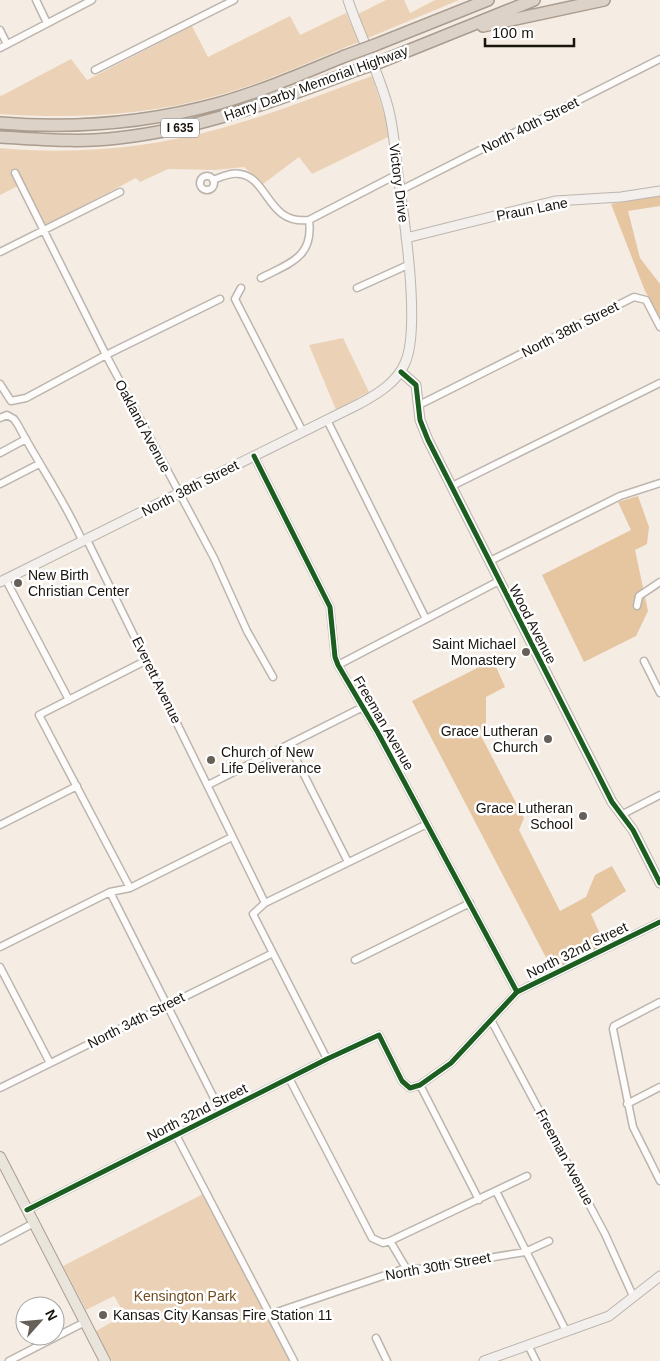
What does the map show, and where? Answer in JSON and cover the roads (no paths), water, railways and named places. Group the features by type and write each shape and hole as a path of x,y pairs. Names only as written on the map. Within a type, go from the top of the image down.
{"highway":[{"path":"429,24 470,0"},
{"name":"Harry Darby Memorial Highway","path":"0,123 44,127 96,125 164,116 220,103 488,0"},
{"name":"Harry Darby Memorial Highway","path":"0,137 55,140 116,138 188,127 256,108 380,62 534,0"},
{"path":"452,33 604,0"}],"main road":[{"path":"2,1164 105,1361"}],"street":[{"path":"36,0 48,23"},
{"path":"0,48 92,0"},
{"path":"95,70 234,0"},
{"name":"Victory Drive","path":"348,0 387,102 401,190 408,265 412,343 401,372"},
{"path":"0,30 7,44"},
{"name":"North 40th Street","path":"401,190 660,59"},
{"name":"Oakland Avenue","path":"15,173 106,355 214,558 247,631 273,677"},
{"path":"213,180 239,173 248,176 281,214 290,220 308,220 398,174"},
{"name":"Praun Lane","path":"406,238 550,202 621,197 660,191"},
{"path":"0,252 120,192"},
{"path":"261,278 304,253 310,233 308,220"},
{"path":"357,288 408,265"},
{"path":"241,288 235,299 303,432"},
{"name":"North 38th Street","path":"419,405 634,297 646,300 660,327"},
{"path":"0,384 11,401 14,402 33,395 106,355 220,299"},
{"name":"Wood Avenue","path":"401,372 416,384 424,432 612,802 623,814 660,883"},
{"name":"North 38th Street","path":"3,581 375,396 401,372"},
{"path":"452,486 659,386"},
{"name":"Everett Avenue","path":"0,418 7,415 14,419 39,464 66,505 82,538 87,540 266,903"},
{"path":"327,420 426,619"},
{"path":"0,453 26,439"},
{"name":"Freeman Avenue","path":"254,456 330,607 335,657 338,665 363,707 517,992"},
{"path":"0,484 39,464"},
{"path":"490,561 620,496 660,483"},
{"path":"3,581 69,700"},
{"path":"338,665 499,581"},
{"path":"637,606 639,596 660,582"},
{"path":"130,888 39,715 147,660"},
{"path":"644,661 660,693"},
{"path":"208,785 363,707"},
{"path":"289,745 348,862"},
{"path":"0,825 77,786"},
{"path":"623,814 660,796"},
{"path":"327,1059 253,914 266,903 427,824"},
{"path":"0,947 110,892 130,888 232,837"},
{"path":"110,892 221,1112"},
{"path":"355,960 470,903"},
{"name":"North 32nd Street","path":"27,1210 327,1059 379,1035 402,1081 410,1088 420,1084 451,1063 517,992 660,922"},
{"name":"North 34th Street","path":"0,1088 273,953"},
{"path":"0,967 50,1063"},
{"path":"659,1177 633,1127 613,1029 614,1026 660,1002"},
{"name":"Freeman Avenue","path":"491,1020 600,1225 633,1296"},
{"path":"289,1078 372,1238 383,1243 479,1200 527,1176"},
{"path":"420,1084 479,1200"},
{"path":"627,1104 660,1087"},
{"path":"176,1135 294,1361"},
{"path":"496,1191 566,1331"},
{"path":"0,1241 34,1223"},
{"path":"390,1241 406,1268"},
{"name":"North 30th Street","path":"270,1314 406,1268 420,1269 525,1252 550,1241"},
{"path":"484,1361 608,1316 660,1276"},
{"path":"9,1361 85,1322"},
{"path":"376,1338 387,1361"},
{"path":"528,1345 536,1361"}],"place":[{"name":"New Birth Christian Center","path":"18,583"},
{"name":"Saint Michael Monastery","path":"526,652"},
{"name":"Grace Lutheran Church","path":"548,739"},
{"name":"Church of New Life Deliverance","path":"211,760"},
{"name":"Grace Lutheran School","path":"583,816"},
{"name":"Kansas City Kansas Fire Station 11","path":"103,1315"}],"park label":[{"name":"Kensington Park","path":"185,1296"}]}
